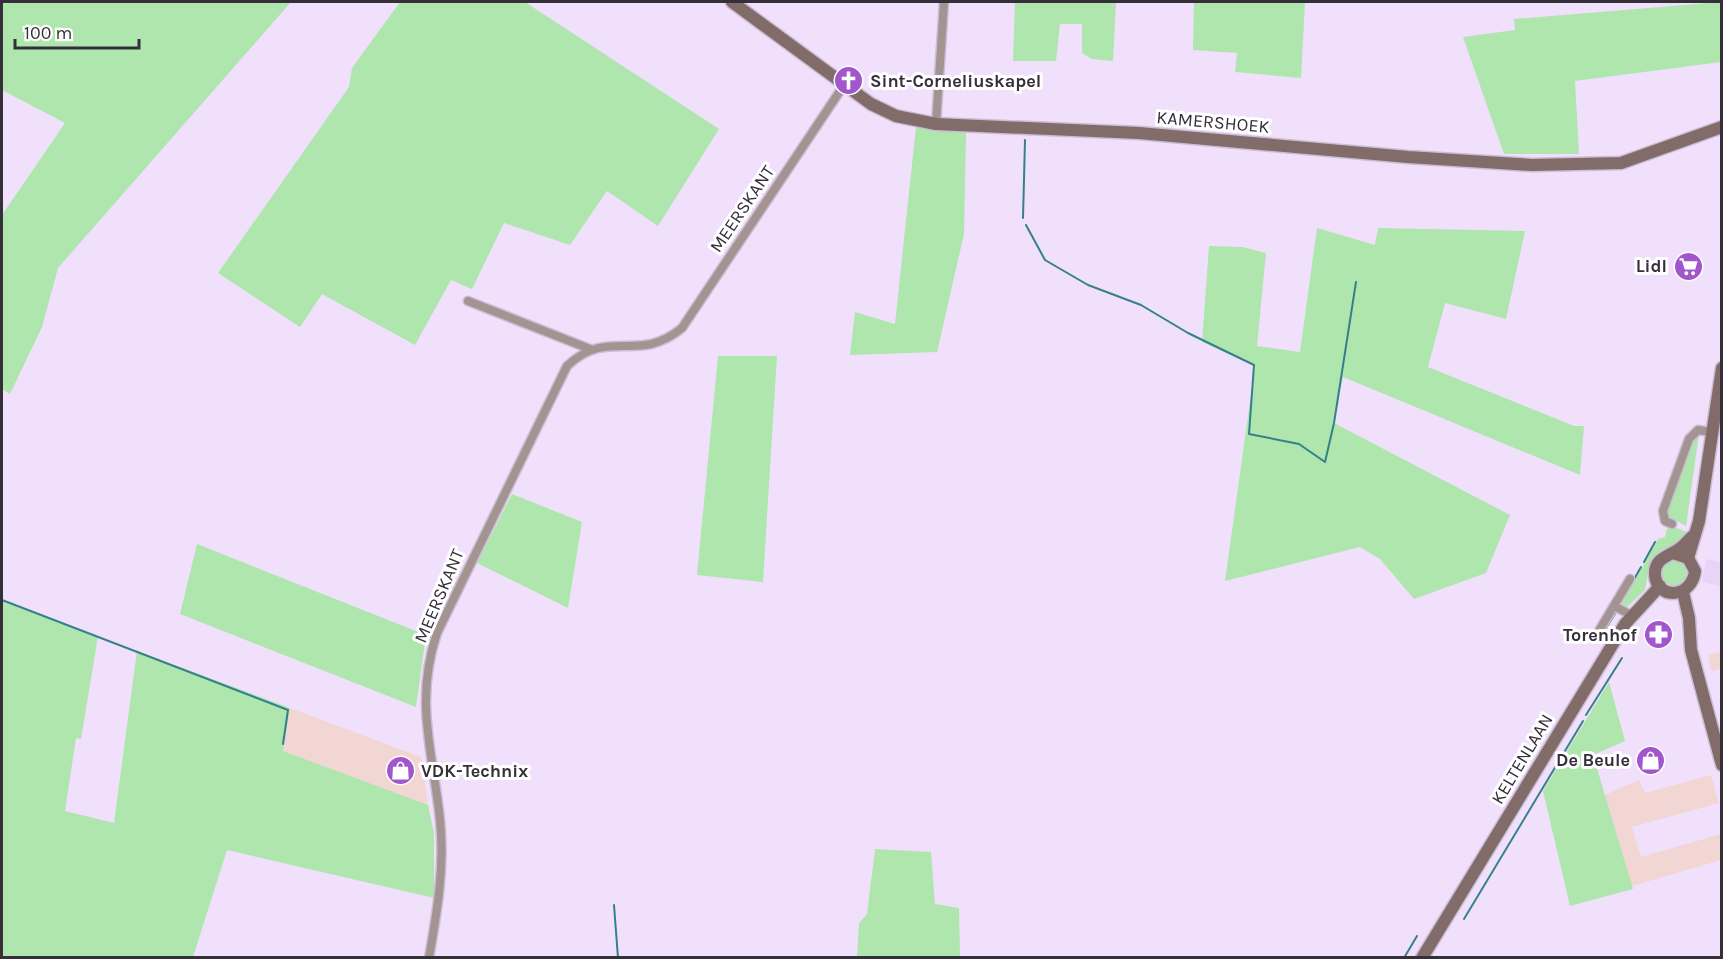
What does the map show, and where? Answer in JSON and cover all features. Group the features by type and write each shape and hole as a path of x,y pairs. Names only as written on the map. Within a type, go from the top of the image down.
{"street":[{"name":"KAMERSHOEK","path":"732,2 870,104 896,116 936,124 1139,133 1408,158 1532,165 1621,163 1722,127"},
{"path":"936,124 944,2"},
{"name":"MEERSKANT","path":"429,957 441,889 442,866 441,821 427,738 425,702 433,645 567,366 590,349 605,345 643,348 657,345 682,328 844,85"},
{"name":"MEERSKANT","path":"468,301 590,349"},
{"path":"1688,558 1695,532 1722,368"},
{"path":"1672,524 1663,518 1663,511 1689,439 1698,430 1712,432"},
{"path":"1683,592 1669,592 1660,586 1655,578 1656,567 1662,558 1673,553 1695,532"},
{"path":"1673,553 1688,558 1694,566 1694,578 1683,592"},
{"path":"1600,629 1630,579"},
{"name":"KELTENLAAN","path":"1422,957 1631,615 1660,586"},
{"path":"1683,592 1689,618 1691,650 1722,765"},
{"path":"1614,606 1631,615"}],"shaded area":[{"path":"1706,559 1721,562 1721,586 1702,582"},
{"path":"1722,652 1721,674 1720,669 1711,671 1708,655"},
{"path":"290,708 421,757 428,805 283,751"},
{"path":"1711,775 1719,803 1632,827 1641,857 1721,834 1721,860 1632,886 1605,795 1639,780 1645,793"}],"green space":[{"path":"2,2 291,2 58,268 42,327 10,394 2,389 2,215 65,123 2,90"},
{"path":"400,2 525,2 719,129 658,226 607,191 570,245 504,223 472,289 451,280 415,345 322,294 300,327 218,273 349,87 352,68"},
{"path":"1015,2 1116,2 1113,61 1092,59 1082,53 1082,24 1060,24 1056,61 1013,61"},
{"path":"1194,2 1305,2 1301,78 1235,72 1237,53 1193,50"},
{"path":"1721,2 1721,62 1575,81 1579,154 1504,154 1463,37 1515,30 1514,19"},
{"path":"916,127 966,133 964,234 937,352 850,355 855,312 895,324"},
{"path":"1317,228 1375,245 1378,228 1525,231 1506,319 1445,303 1428,367 1574,426 1584,426 1580,475 1343,377 1334,423 1510,515 1486,573 1414,599 1380,559 1360,547 1225,581 1255,366 1202,342 1209,246 1242,247 1266,253 1257,346 1300,352"},
{"path":"718,356 777,356 763,582 697,575"},
{"path":"1699,434 1686,526 1666,515 1691,441"},
{"path":"512,494 582,522 568,608 477,563"},
{"path":"1671,526 1687,532 1683,539 1656,555 1649,567 1645,590 1626,608 1621,605 1658,539 1665,537 1667,529"},
{"path":"197,544 426,635 416,707 180,614"},
{"path":"1674,560 1683,564 1687,573 1683,582 1674,586 1665,582 1661,573 1665,564"},
{"path":"2,601 98,636 81,739 76,738 65,811 114,823 137,651 290,708 283,751 428,805 434,833 434,898 227,850 193,957 2,957"},
{"path":"1609,682 1625,741 1593,755 1633,889 1570,906 1543,791"},
{"path":"875,849 931,852 935,904 959,908 960,957 857,957 859,923 867,914"}],"waterway":[{"path":"1023,218 1025,140"},
{"path":"1026,225 1045,260 1088,285 1141,305 1188,333 1254,365 1249,434 1299,444 1325,462 1334,423 1356,282"},
{"path":"1644,562 1655,542"},
{"path":"1620,604 1641,567"},
{"path":"2,600 288,710 283,744"},
{"path":"1600,633 1603,633 1616,612"},
{"path":"1586,715 1622,658"},
{"path":"1464,919 1583,721"},
{"path":"614,905 618,958"},
{"path":"1404,958 1417,936"}],"place":[{"name":"Sint-Corneliuskapel","path":"849,81"},
{"name":"Lidl","path":"1688,266"},
{"name":"Torenhof","path":"1658,635"},
{"name":"De Beule","path":"1651,760"},
{"name":"VDK-Technix","path":"400,771"}]}
